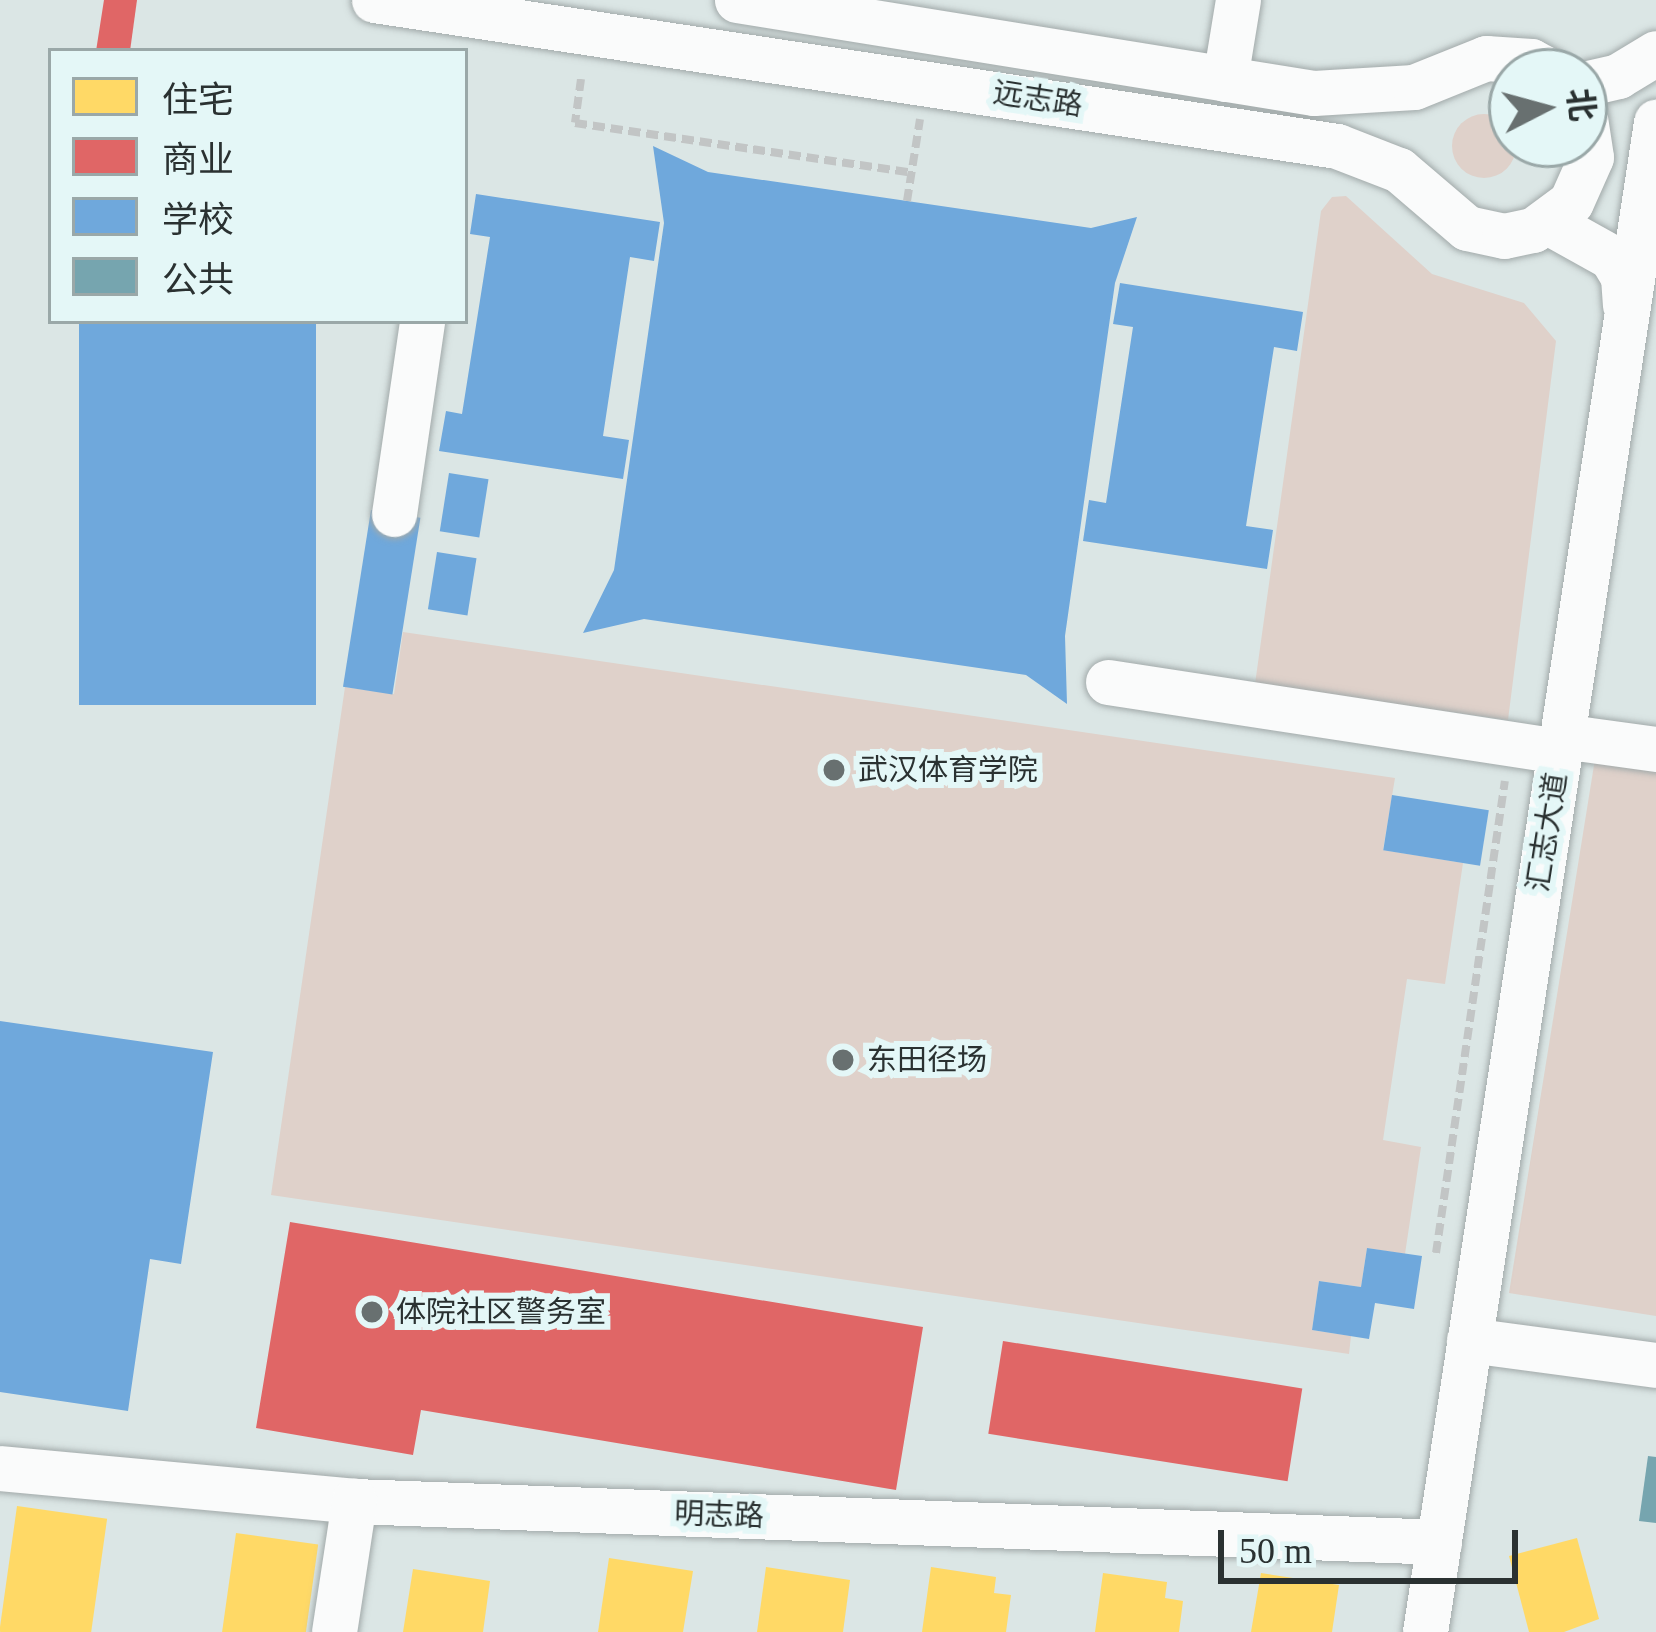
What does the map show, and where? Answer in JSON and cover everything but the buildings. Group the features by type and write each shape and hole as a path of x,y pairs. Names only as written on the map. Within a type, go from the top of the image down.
{"street":[{"name":"远志路","path":"374,0 466,22 926,82 1337,146 1399,170 1467,228 1504,236 1549,222"},
{"name":"远志路","path":"737,0 1226,80 1342,94 1414,87 1488,58"},
{"path":"1226,80 1238,0"},
{"path":"1608,78 1656,53"},
{"name":"汇志大道","path":"1425,1632 1656,122"},
{"path":"1588,168 1549,222 1611,257 1623,277 1625,320"},
{"path":"394,514 422,324"},
{"path":"1108,682 1511,744 1656,749"},
{"path":"1469,1340 1656,1365"},
{"name":"明志路","path":"0,1468 355,1501 1439,1542"},
{"path":"334,1632 355,1501"}],"path":[{"path":"581,79 575,123 912,173"},
{"path":"907,201 926,82"},
{"path":"1433,1271 1511,744"}],"shaded area":[{"path":"1488,115 1488,168 1508,168 1484,178 1461,169 1452,146 1461,123"},
{"path":"1346,196 1432,274 1524,303 1556,341 1508,720 1255,684 1321,211 1332,197"},
{"name":"东田径场","path":"403,632 1395,778 1383,850 1463,863 1445,984 1407,979 1383,1140 1421,1147 1405,1254 1367,1248 1361,1287 1319,1281 1312,1330 1351,1336 1349,1354 271,1195 345,687 394,694"},
{"path":"1595,759 1656,769 1656,1316 1509,1293"}],"place":[{"name":"武汉体育学院","path":"834,770"},
{"name":"东田径场","path":"843,1060"},
{"name":"体院社区警务室","path":"372,1312"}]}
